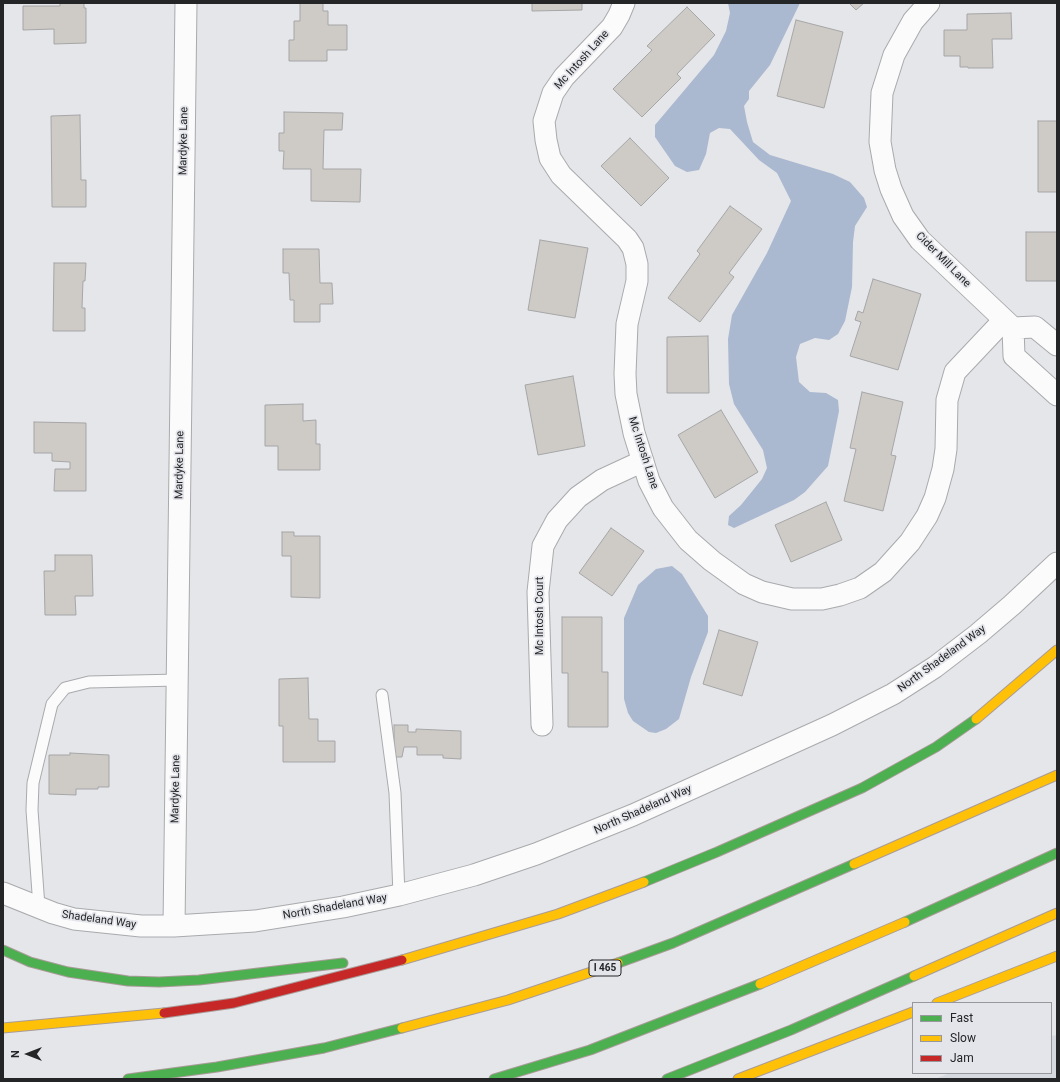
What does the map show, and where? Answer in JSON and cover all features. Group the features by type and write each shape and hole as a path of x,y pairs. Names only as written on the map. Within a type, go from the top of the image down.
{"highway":[{"path":"3,1028 104,1020 234,1003 429,953 558,914 620,892 717,852 862,788 907,764 962,730 1014,689 1057,650"},
{"name":"I 465","path":"128,1079 218,1067 324,1048 508,1000 577,978 673,943 1057,775"},
{"path":"494,1079 590,1050 730,997 856,944 1057,853"},
{"path":"667,1079 791,1030 1057,913"},
{"path":"3,950 30,962 68,972 100,978 143,982 199,980 429,953"},
{"path":"940,1002 1057,956"},
{"path":"738,1079 912,1012"}],"street":[{"name":"Mardyke Lane","path":"174,926 186,3"},
{"name":"Mc Intosh Lane","path":"624,3 620,15 612,27 558,85 546,111 544,130 547,149 555,167 567,182 627,239 634,253 637,264 637,281 627,324 625,374 630,413 649,481 663,508 682,533 712,561 744,584 762,592 792,599 822,599 850,592 875,578 891,565 910,542 922,525 935,498 943,469 946,449 947,400 955,372 1009,324"},
{"name":"Cider Mill Lane","path":"929,3 913,21 894,56 887,74 882,93 880,112 880,142 885,170 898,207 920,240 1009,324"},
{"path":"1057,345 1036,327 1009,324 1014,356 1057,395"},
{"name":"Mc Intosh Court","path":"542,725 538,592 543,546 558,520 578,497 602,480 643,461"},
{"name":"North Shadeland Way","path":"174,926 255,921 343,907 399,895 496,868 634,815 832,725 893,694 952,654 1012,605 1057,563"},
{"name":"Shadeland Way","path":"3,893 74,919 142,926 174,926"}],"lane":[{"path":"39,907 32,810 33,783 52,704 65,688 89,682 178,680"},
{"path":"382,695 395,793 399,895"}],"shaded area":[{"path":"1057,1035 1057,1079 935,1079 948,1074 1052,1074 1052,1036"}],"water":[{"path":"728,3 800,3 770,65 749,91 749,99 744,106 753,142 770,155 833,174 850,182 864,198 867,207 855,226 853,242 852,287 845,321 838,334 829,340 815,338 800,344 796,357 799,382 810,392 826,393 838,400 839,411 828,466 805,492 794,500 734,528 728,525 729,516 741,505 762,479 767,468 763,450 734,404 729,384 728,339 732,315 767,253 791,201 777,173 759,160 730,129 719,128 710,133 706,154 699,170 687,172 675,166 655,137 655,125 714,55 726,31 730,13"},
{"path":"672,566 682,574 708,616 708,632 691,677 679,719 666,729 656,733 649,732 633,721 628,713 624,699 624,618 638,585 656,569"}],"building":[{"path":"60,3 84,3 84,8 86,8 86,43 54,44 54,29 23,30 23,6 60,6"},
{"path":"300,3 323,3 323,11 328,11 328,25 347,25 347,50 327,50 327,61 289,61 289,40 294,40 294,21 300,21"},
{"path":"532,3 582,3 582,10 532,11"},
{"path":"849,3 864,3 856,10"},
{"path":"687,7 715,35 677,74 681,78 642,117 613,89 652,50 647,46"},
{"path":"1011,13 1012,39 992,39 993,68 960,67 960,56 944,56 944,30 967,30 967,14"},
{"path":"796,20 843,32 824,108 777,96"},
{"path":"284,112 343,113 342,130 324,130 323,169 361,169 360,202 311,201 311,169 283,169 284,151 279,151 279,133 284,133"},
{"path":"80,115 81,180 86,180 86,207 52,207 51,116"},
{"path":"1038,121 1057,121 1057,192 1038,192"},
{"path":"630,138 669,178 641,206 601,166"},
{"path":"730,206 762,229 729,273 734,277 700,322 668,298 700,254 697,251"},
{"path":"1026,232 1057,232 1057,281 1026,281"},
{"path":"540,240 588,248 575,318 528,310"},
{"path":"283,249 319,249 320,283 332,283 333,304 320,304 320,322 294,322 294,300 290,300 289,273 283,273"},
{"path":"54,263 86,263 85,281 83,281 82,308 85,308 85,331 53,331"},
{"path":"873,279 921,294 898,370 850,356 861,322 855,320 858,311 863,313"},
{"path":"708,336 709,393 667,393 667,337"},
{"path":"573,376 585,446 538,455 525,385"},
{"path":"862,392 903,402 891,455 896,456 883,511 844,501 856,449 850,448"},
{"path":"303,404 303,421 316,420 316,444 320,444 320,470 278,470 278,446 265,446 265,405"},
{"path":"721,410 758,472 715,498 678,435"},
{"path":"34,422 86,423 86,491 54,491 55,469 70,469 70,462 52,461 52,453 34,453"},
{"path":"826,502 842,540 791,562 775,525"},
{"path":"611,528 644,551 612,596 579,573"},
{"path":"282,532 294,532 294,536 320,536 320,598 291,597 291,556 282,556"},
{"path":"55,555 92,555 93,596 75,596 76,615 45,615 44,571 55,571"},
{"path":"562,617 602,617 602,672 608,672 608,727 568,727 568,673 562,673"},
{"path":"719,630 758,642 742,696 703,684"},
{"path":"308,678 309,719 318,719 318,741 335,741 335,762 283,762 283,726 279,726 279,679"},
{"path":"394,725 408,725 408,732 416,732 416,729 461,731 461,759 443,758 443,755 417,755 417,747 404,747 402,757 396,757 394,754"},
{"path":"70,753 109,755 109,787 98,787 98,789 76,789 76,795 49,794 49,755 70,755"}],"traffic: fast":[{"path":"644,882 717,852 862,788 936,747 976,719"},
{"path":"905,922 1057,853"},
{"path":"618,963 673,943 854,864"},
{"path":"3,950 30,962 68,972 128,981 159,982 199,980 343,963"},
{"path":"667,1079 791,1030 914,976"},
{"path":"494,1079 590,1050 760,984"},
{"path":"128,1079 217,1067 324,1048 402,1028"}],"traffic: slow":[{"path":"976,719 1057,650"},
{"path":"854,864 1057,775"},
{"path":"402,960 558,914 644,882"},
{"path":"914,976 1057,913"},
{"path":"760,984 905,922"},
{"path":"940,1002 1057,956"},
{"path":"402,1028 508,1000 618,963"},
{"path":"738,1079 912,1012"},
{"path":"3,1028 164,1013"}],"traffic: jam":[{"path":"164,1013 234,1003 402,960"}]}
